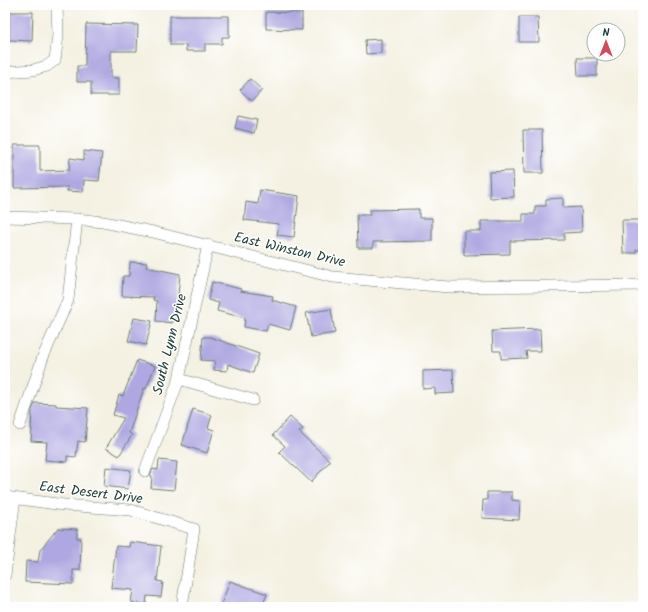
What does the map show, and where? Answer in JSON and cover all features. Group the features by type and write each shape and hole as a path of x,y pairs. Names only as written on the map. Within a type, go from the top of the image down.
{"street":[{"path":"5,72 33,70 47,66 55,60 58,35 56,5"},
{"name":"East Winston Drive","path":"5,217 77,219 103,222 208,245 333,277 449,287 643,285"},
{"path":"20,425 43,357 68,300 77,219"},
{"name":"South Lynn Drive","path":"145,471 179,379 208,245"},
{"path":"179,379 253,400"},
{"path":"5,575 10,497"},
{"name":"East Desert Drive","path":"10,497 64,505 131,510 194,530 182,607"}],"building":[{"path":"9,12 33,12 32,41 9,40"},
{"path":"266,12 302,13 302,30 266,29"},
{"path":"170,16 229,16 229,37 222,37 222,44 205,44 205,51 186,51 186,45 170,45"},
{"path":"519,17 538,17 539,42 519,42"},
{"path":"86,24 138,25 137,51 111,51 111,78 119,78 119,95 91,95 91,82 77,82 77,66 85,66"},
{"path":"381,39 381,53 366,54 365,40"},
{"path":"577,58 586,58 586,62 597,62 597,76 578,76"},
{"path":"250,79 262,90 252,101 240,90"},
{"path":"238,116 257,120 254,133 235,128"},
{"path":"523,130 542,130 543,173 524,173"},
{"path":"14,145 40,145 40,171 69,170 70,158 84,160 84,151 102,153 99,181 84,180 83,192 67,191 68,187 14,188"},
{"path":"513,171 514,197 490,198 489,172"},
{"path":"260,190 299,196 294,237 277,235 279,224 244,220 246,202 258,204"},
{"path":"563,198 563,208 581,207 582,232 564,233 564,240 510,241 510,254 464,255 464,231 481,231 481,221 523,221 523,214 535,214 535,206 546,206 546,199"},
{"path":"419,209 419,218 432,218 432,241 373,242 373,248 358,248 357,215 370,215 370,210"},
{"path":"622,220 642,220 643,250 636,250 636,253 623,253"},
{"path":"130,262 147,263 146,267 180,274 176,316 174,315 172,323 156,321 157,301 153,300 154,297 122,296 123,276 129,276"},
{"path":"212,282 241,289 240,291 273,296 272,300 296,307 290,330 268,324 266,331 244,327 245,318 217,311 219,303 208,300"},
{"path":"331,309 335,333 311,337 306,313"},
{"path":"134,318 152,321 146,345 128,341"},
{"path":"540,329 541,351 526,351 527,358 501,359 501,351 493,351 492,331"},
{"path":"203,337 210,337 259,354 253,373 228,364 227,371 214,370 215,361 201,360"},
{"path":"137,360 155,366 146,389 144,388 129,433 132,435 119,456 106,448 124,418 113,415 119,395 123,396"},
{"path":"453,370 454,393 435,394 435,388 423,389 423,371"},
{"path":"35,403 88,408 85,442 78,441 76,457 67,456 67,462 45,460 47,442 31,441 32,410"},
{"path":"193,409 212,415 208,428 214,430 207,453 182,445"},
{"path":"290,417 303,429 299,432 330,461 311,482 279,452 285,446 273,435"},
{"path":"159,460 177,462 174,490 151,488 152,476 150,475 153,469 158,470"},
{"path":"106,467 131,470 128,489 104,486"},
{"path":"487,492 512,492 512,500 520,501 519,520 482,518 483,500 487,500"},
{"path":"58,528 77,529 77,538 81,538 80,570 73,570 73,584 25,582 26,561 38,562 40,550"},
{"path":"130,542 161,546 157,581 163,582 161,597 147,596 146,604 131,602 133,590 111,588 116,546 129,547"},
{"path":"230,581 267,594 262,607 220,607"}]}
